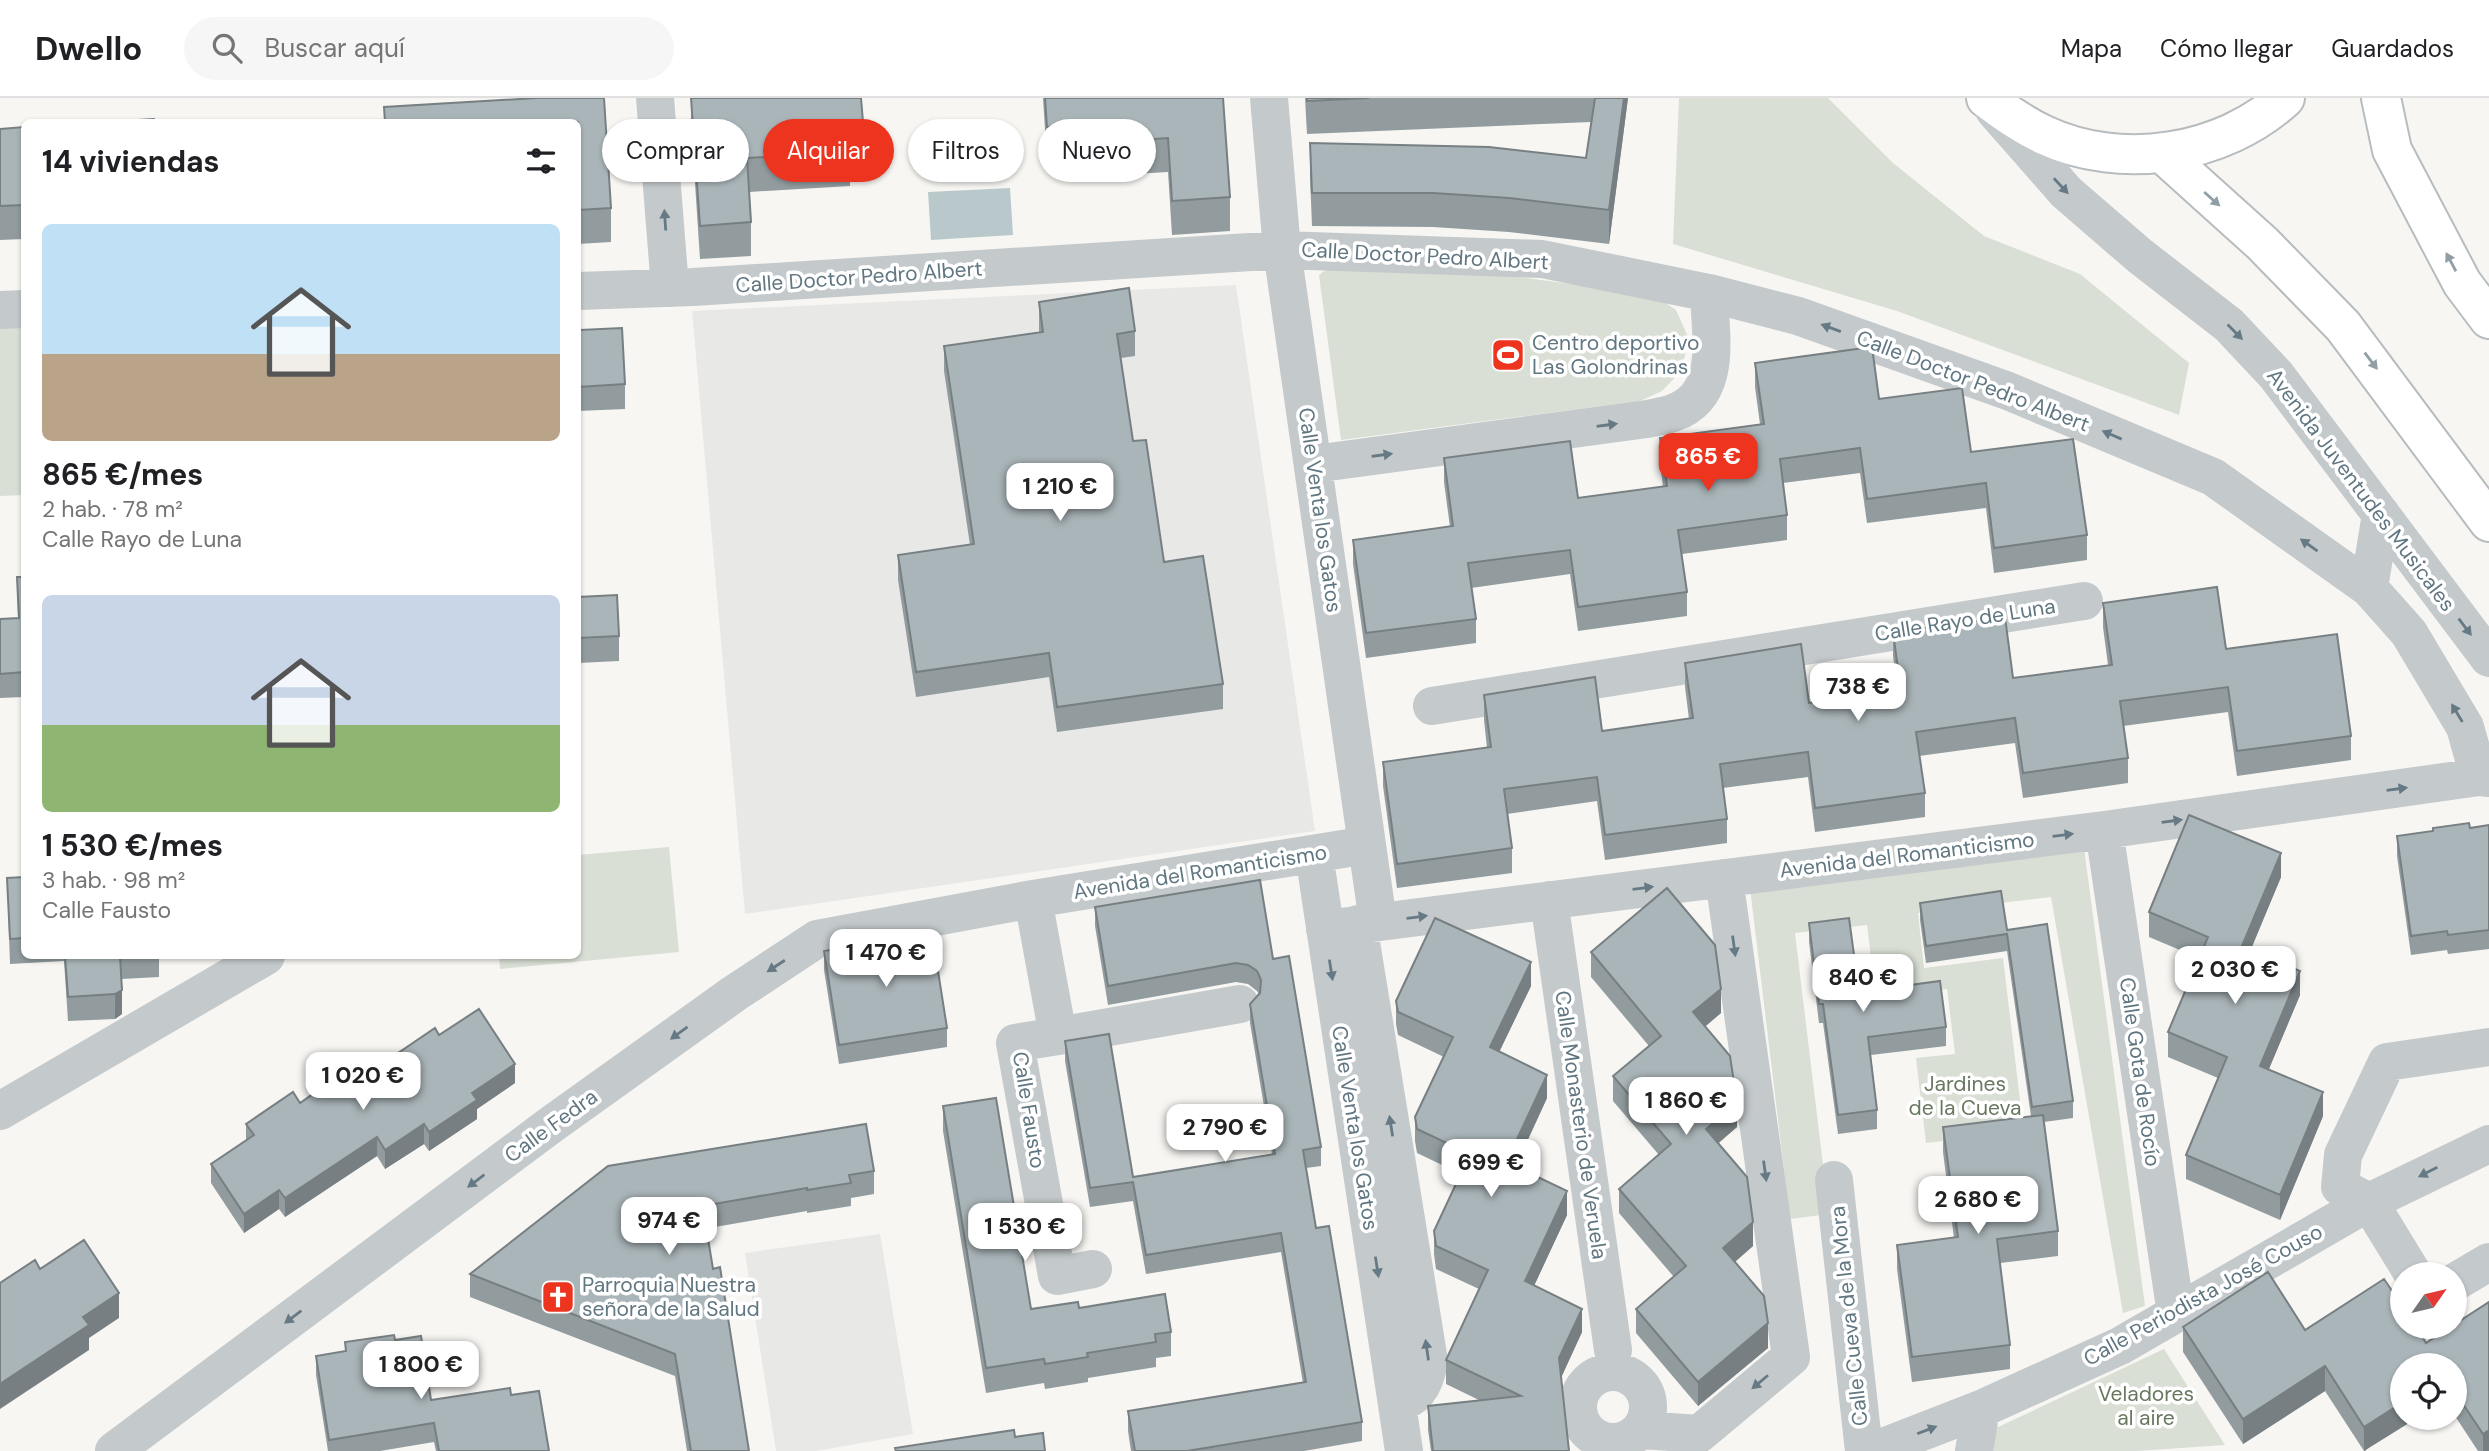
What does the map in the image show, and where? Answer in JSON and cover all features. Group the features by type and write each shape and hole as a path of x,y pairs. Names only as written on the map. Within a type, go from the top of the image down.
{"main road":[{"path":"1984,98 2011,118 2046,136 2084,148 2122,154 2162,153 2202,145 2240,130 2286,98"},
{"path":"2381,98 2392,150 2458,276 2489,319"},
{"path":"2162,153 2262,243 2343,326 2489,522"}],"street":[{"path":"655,98 670,288"},
{"name":"Calle Venta los Gatos","path":"1269,98 1282,250 1367,845 1354,925 1397,1403 1405,1451"},
{"name":"Avenida Juventudes Musicales","path":"1984,98 2066,192 2140,256 2229,325 2301,405 2489,658"},
{"name":"Calle Doctor Pedro Albert","path":"581,291 670,288 1282,250 1542,259 1709,293 1798,316 2008,391 2213,477 2369,588 2409,633 2465,727 2484,778"},
{"path":"1314,464 1647,419 1675,412 1702,392 1709,378 1709,293"},
{"path":"0,310 21,309"},
{"path":"2369,588 2381,514"},
{"name":"Calle Rayo de Luna","path":"1432,706 2084,601"},
{"name":"Avenida del Romanticismo","path":"1354,925 2104,830 2484,778"},
{"name":"Calle Gota de Rocío","path":"2104,830 2176,1314"},
{"name":"Avenida del Romanticismo","path":"1033,899 1367,845"},
{"name":"Calle Venta los Gatos","path":"1314,854 1354,925"},
{"path":"1641,1430 1699,1434 1791,1357 1724,878"},
{"name":"Calle Fausto","path":"1033,899 1058,1036 1015,1043 1057,1276 1093,1269"},
{"name":"Calle Fedra","path":"114,1451 552,1124 735,993 817,939 1033,899"},
{"name":"Calle Monasterio de Veruela","path":"1549,900 1613,1350"},
{"path":"0,1111 261,959"},
{"path":"1058,1036 1240,1003"},
{"path":"2406,1262 2369,1202 2340,1186 2343,1155 2387,1062 2489,1047"},
{"name":"Calle Periodista José Couso","path":"1873,1451 1981,1409 2120,1346 2369,1202 2489,1144"},
{"name":"Calle Cueva de la Mora","path":"1834,1180 1864,1451"},
{"path":"2468,1274 2489,1262"},
{"path":"1605,1374 1627,1375 1643,1389 1648,1410 1641,1430 1620,1442 1597,1445 1581,1421 1580,1397 1585,1387 1594,1378 1605,1374"},
{"path":"1974,1451 1981,1409"}],"shaded area":[{"path":"1010,188 1013,235 931,240 928,192"},
{"path":"1236,285 1315,831 745,914 692,311"},
{"path":"880,1234 913,1434 816,1451 776,1451 745,1253"}],"green space":[{"path":"1679,98 1828,98 1893,163 1984,236 2080,274 2189,363 2179,415 1897,311 1673,244"},
{"name":"Centro deportivo Las Golondrinas","path":"1327,269 1480,272 1654,295 1676,310 1689,339 1681,371 1662,391 1640,401 1341,440 1319,275"},
{"path":"21,327 21,495 0,496 0,328"},
{"path":"669,847 679,952 500,969 499,959 581,959 581,855"},
{"name":"Jardines de la Cueva","path":"2084,848 2145,1306 2123,1313 2051,897 1918,913 1924,968 2003,958 2022,1117 2002,1119 2004,1134 1926,1143 1916,1058 1955,1054 1947,989 1876,997 1867,925 1795,933 1829,1214 1790,1219 1750,888"},
{"name":"Veladores al aire","path":"2164,1349 2225,1445 2137,1451 1992,1451 1996,1428"}],"building":[{"path":"537,98 604,98 602,182 609,182 611,208 581,210 581,119 385,119 384,107"},
{"path":"691,98 861,98 863,119 763,119 763,157 749,158 749,119 692,119"},
{"path":"1045,98 1223,98 1230,197 1172,201 1168,138 1156,139 1156,119 1046,119"},
{"path":"1307,98 1369,98 1307,101"},
{"path":"1595,98 1624,98 1609,210 1509,198 1433,193 1312,193 1310,143 1489,147 1586,158"},
{"path":"21,127 21,205 0,206 0,129"},
{"path":"697,182 748,182 751,222 700,226"},
{"path":"1129,288 1135,331 1117,334 1133,441 1146,440 1164,562 1203,556 1223,684 1057,707 1049,653 916,672 898,555 974,544 944,346 1043,332 1039,302"},
{"path":"622,328 625,384 581,387 581,330"},
{"path":"1872,347 1879,399 1962,388 1971,452 2073,439 2087,535 1994,548 1986,483 1867,499 1860,448 1780,459 1787,515 1678,530 1687,592 1578,607 1570,550 1468,563 1476,619 1366,633 1353,540 1453,526 1444,458 1570,441 1578,498 1667,486 1660,438 1764,424 1755,363"},
{"path":"17,577 21,577 21,672 0,674 0,619 19,618"},
{"path":"2217,587 2226,649 2337,634 2351,736 2237,751 2228,687 2120,701 2128,758 2023,773 2015,718 1916,732 1925,793 1815,808 1808,752 1720,764 1727,819 1605,835 1597,777 1504,789 1512,848 1397,864 1383,762 1491,747 1484,695 1595,677 1602,731 1693,718 1685,663 1801,644 1809,703 1901,691 1893,632 2005,617 2013,678 2112,665 2103,603"},
{"path":"617,595 619,636 581,638 581,597"},
{"path":"2189,815 2281,853 2242,946 2300,971 2260,1066 2323,1092 2280,1195 2186,1155 2227,1057 2168,1032 2208,937 2149,912"},
{"path":"2469,823 2470,828 2489,825 2489,930 2448,935 2447,931 2411,936 2397,836"},
{"path":"21,877 21,938 10,939 7,878"},
{"path":"1260,880 1273,959 1289,956 1321,1147 1303,1150 1316,1228 1329,1226 1362,1422 1187,1451 1135,1451 1128,1411 1306,1382 1281,1233 1146,1255 1133,1182 1090,1188 1065,1041 1109,1034 1133,1177 1275,1154 1250,1004 1260,993 1261,980 1257,971 1248,965 1236,963 1108,986 1095,907"},
{"path":"1667,888 1715,945 1721,989 1693,1012 1730,1056 1737,1103 1706,1129 1747,1177 1753,1222 1723,1248 1764,1296 1768,1323 1698,1382 1636,1309 1686,1266 1619,1189 1671,1144 1613,1076 1661,1036 1591,952"},
{"path":"2001,891 2007,930 2047,924 2073,1101 2032,1107 2007,934 1926,946 1920,903"},
{"path":"1435,918 1531,962 1490,1047 1547,1075 1502,1171 1511,1164 1567,1191 1525,1281 1582,1309 1559,1358 1569,1451 1433,1451 1428,1406 1521,1396 1446,1360 1488,1270 1436,1246 1434,1231 1470,1154 1417,1129 1415,1117 1453,1037 1398,1012 1396,1001"},
{"path":"1849,918 1859,992 1940,981 1946,1027 1868,1037 1877,1110 1838,1115 1823,1004 1819,1004 1809,923"},
{"path":"932,933 947,1028 839,1045 824,951"},
{"path":"65,959 120,959 122,990 115,994 68,997"},
{"path":"479,1009 515,1064 472,1093 477,1100 429,1132 424,1124 385,1150 377,1137 285,1198 279,1190 244,1214 211,1164 254,1135 246,1124 293,1092 300,1103 337,1077 345,1089 435,1028 439,1035"},
{"path":"996,1098 1031,1309 1078,1302 1079,1308 1165,1294 1171,1332 1155,1334 1156,1342 1087,1353 1088,1357 1045,1364 1044,1359 986,1368 943,1106"},
{"path":"2043,1115 2058,1231 1997,1239 2010,1345 1912,1357 1897,1245 1958,1237 1943,1127"},
{"path":"866,1124 874,1171 849,1175 851,1183 708,1205 709,1213 704,1214 713,1269 720,1267 749,1451 691,1451 675,1354 470,1274 608,1166"},
{"path":"84,1240 119,1293 83,1317 89,1325 0,1384 0,1283 35,1260 40,1269"},
{"path":"2268,1272 2305,1330 2384,1279 2390,1288 2390,1339 2424,1339 2426,1343 2432,1339 2468,1339 2468,1316 2489,1302 2489,1430 2483,1434 2467,1410 2467,1353 2390,1353 2390,1410 2364,1427 2325,1366 2243,1419 2183,1327"},
{"path":"394,1335 395,1340 421,1336 431,1400 510,1388 511,1395 539,1391 549,1451 439,1451 434,1423 329,1440 316,1356 346,1351 345,1342"},
{"path":"1014,1430 1015,1437 1043,1433 1045,1451 896,1451 895,1448"}],"place":[{"name":"Centro deportivo Las Golondrinas","path":"1508,355"},
{"name":"Parroquia Nuestra señora de la Salud","path":"558,1297"}]}
